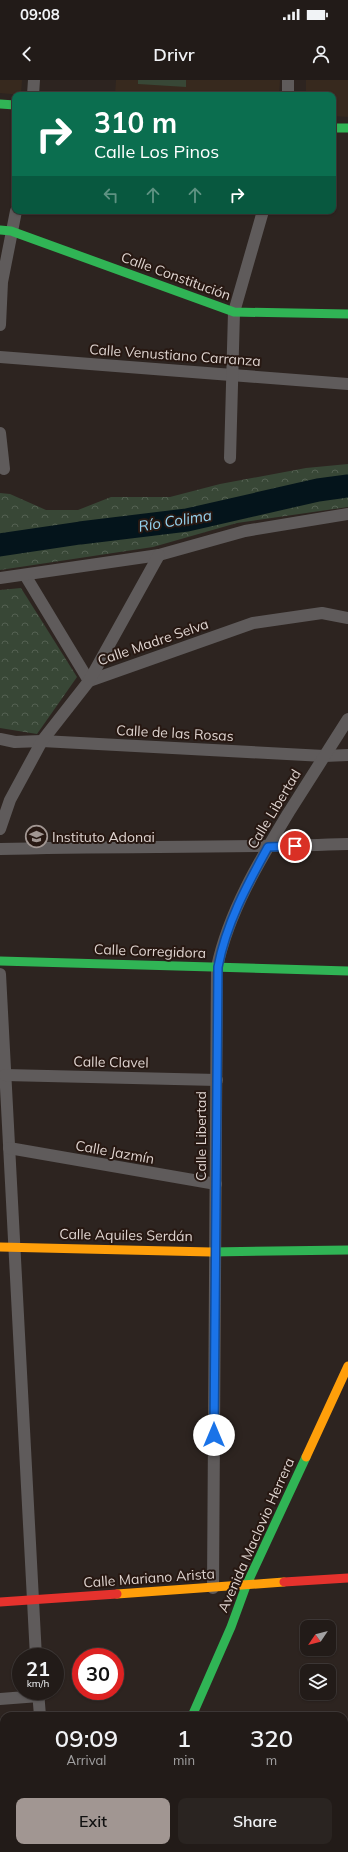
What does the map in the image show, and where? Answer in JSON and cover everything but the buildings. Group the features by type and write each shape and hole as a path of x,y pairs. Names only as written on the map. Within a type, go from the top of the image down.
{"street":[{"path":"33,92 34,80"},
{"path":"288,80 288,92"},
{"path":"0,104 12,105"},
{"path":"336,128 348,128"},
{"path":"0,325 6,231 14,214"},
{"path":"230,458 234,312 262,214"},
{"name":"Calle Constitución","path":"6,231 234,312 348,314"},
{"name":"Calle Venustiano Carranza","path":"0,357 348,384"},
{"path":"0,433 4,469"},
{"path":"0,578 158,555 245,531 348,514"},
{"path":"0,829 10,800 42,741 89,681 158,555"},
{"name":"Calle Madre Selva","path":"25,575 89,681 253,623 322,613 348,618"},
{"name":"Calle Libertad","path":"213,1588 218,967 222,947 242,896 268,847 348,719"},
{"name":"Calle de las Rosas","path":"0,739 15,742 42,741 348,756"},
{"path":"0,849 97,846 268,847 348,844"},
{"name":"Calle Corregidora","path":"0,961 348,971"},
{"path":"0,974 36,1648"},
{"name":"Calle Clavel","path":"5,1075 217,1080"},
{"name":"Calle Jazmín","path":"9,1148 216,1184"},
{"name":"Calle Aquiles Serdán","path":"0,1247 216,1252 348,1250"},
{"name":"Avenida Maclovio Herrera","path":"194,1712 231,1627 246,1586 348,1366"},
{"name":"Calle Mariano Arista","path":"0,1602 348,1578"},
{"path":"0,1699 12,1697"},
{"path":"39,1700 40,1712"}],"shaded area":[{"path":"0,80 22,80 21,92 12,92 12,94 0,93"},
{"path":"116,80 280,80 279,92 115,92"},
{"path":"306,80 348,80 348,117 336,116 336,92 306,92"}],"green space":[{"path":"138,80 186,80 186,87 138,84"},
{"path":"348,464 348,507 237,523 153,547 0,570 0,493 10,494 46,510 78,510 111,497 170,497 220,484 306,468"},
{"path":"21,588 77,677 37,734 0,728 0,590"}],"waterway":[{"name":"Río Colima","path":"0,545 80,533 187,520 318,490 348,486"}],"traffic: fast":[{"path":"0,104 12,105"},
{"path":"336,128 348,128"},
{"path":"0,230 11,231 234,312 348,314"},
{"path":"0,961 348,971"},
{"path":"211,1252 348,1250"},
{"path":"194,1712 231,1627 246,1586 306,1457"}],"traffic: slow":[{"path":"0,1247 211,1252"},
{"path":"306,1457 348,1366"},
{"path":"117,1594 284,1582"}],"traffic: jam":[{"path":"284,1582 348,1578"},
{"path":"0,1602 117,1594"}],"place":[{"name":"Instituto Adonai","path":"36,837"}],"route":[{"path":"214,1435 218,967 222,947 242,896 268,847 295,846"}]}
